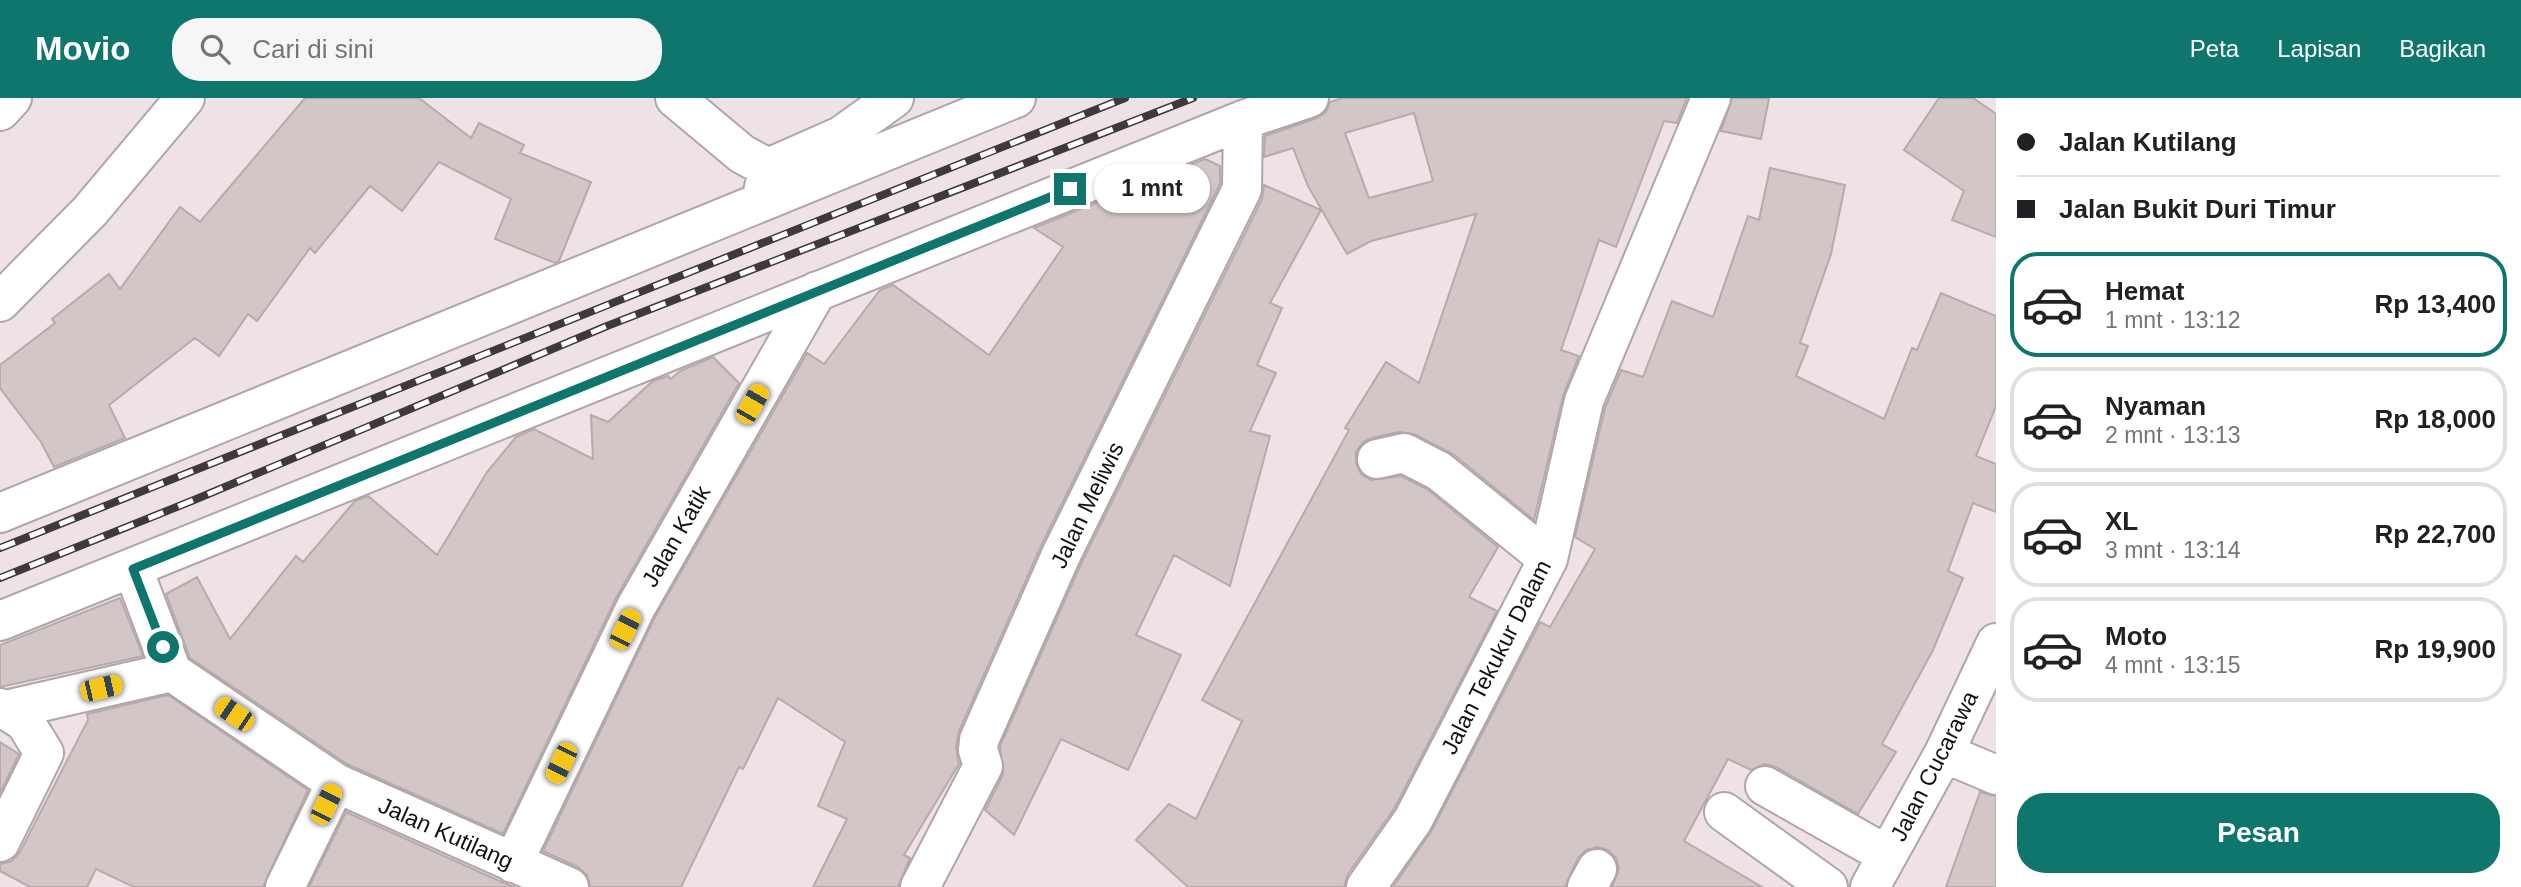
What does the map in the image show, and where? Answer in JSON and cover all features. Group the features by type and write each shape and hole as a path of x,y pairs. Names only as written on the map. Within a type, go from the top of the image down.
{"street":[{"path":"0,111 12,98"},
{"path":"0,302 90,211 185,98"},
{"path":"675,98 741,154 765,185"},
{"path":"765,185 894,98"},
{"path":"0,513 765,185 1016,98"},
{"path":"0,621 1243,120 1309,98"},
{"name":"Jalan Tekukur Dalam","path":"1366,887 1413,820 1548,559 1584,401 1711,98"},
{"name":"Jalan Meliwis","path":"920,887 983,766 978,750 979,740 1061,555 1242,189 1243,120"},
{"name":"Jalan Katik","path":"513,863 636,607 817,291"},
{"path":"1377,459 1404,453 1439,471 1548,559"},
{"path":"3,709 172,672 133,569"},
{"name":"Jalan Cucarawa","path":"1879,871 1944,753 1996,643"},
{"name":"Jalan Kutilang","path":"172,672 336,783 569,887"},
{"path":"0,842 44,753 25,722 3,709"},
{"path":"1944,753 1996,775"},
{"path":"285,887 336,783"},
{"path":"1765,786 1879,871"},
{"path":"1724,812 1828,887"}],"building":[{"path":"305,98 419,98 471,138 479,123 524,145 520,153 591,182 559,261 555,263 495,239 511,199 439,162 402,211 370,186 315,253 310,248 257,321 248,314 219,356 195,338 109,405 125,438 54,467 41,442 0,388 0,365 55,323 52,319 109,274 120,289 180,207 200,222"},
{"path":"1342,98 1687,98 1677,123 1664,121 1616,247 1599,240 1561,350 1579,356 1563,396 1534,520 1453,454 1414,434 1399,432 1372,438 1363,442 1356,452 1356,463 1361,474 1371,480 1401,476 1427,489 1498,547 1469,597 1497,611 1394,809 1348,874 1344,887 1188,887 1136,840 1169,804 1196,819 1242,721 1202,700 1349,430 1345,428 1386,362 1419,383 1476,214 1371,241 1347,254 1308,186 1293,148 1264,157 1265,136 1317,118 1326,112 1330,102","holes":["1414,113 1433,181 1369,198 1345,133"]},
{"path":"1732,98 1769,98 1761,139 1721,131"},
{"path":"1939,98 1973,98 1996,114 1996,237 1952,220 1964,191 1904,150"},
{"path":"1205,159 1220,166 1220,184 1041,546 959,731 956,748 959,764 904,855 910,858 898,887 813,887 847,819 818,806 845,742 778,698 743,769 739,767 681,887 590,887 587,875 578,867 543,851 655,617 807,353 824,364 880,290 893,285 989,355 1063,247 1034,228"},
{"path":"1770,168 1845,185 1831,254 1800,343 1808,346 1796,376 1884,419 1912,348 1917,350 1941,293 1996,316 1996,406 1976,456 1996,464 1996,512 1973,503 1948,571 1963,578 1933,650 1882,744 1896,752 1858,814 1776,767 1764,764 1751,770 1728,759 1684,841 1762,887 1612,887 1619,869 1616,858 1608,850 1597,847 1586,850 1578,858 1565,887 1393,887 1432,830 1540,622 1550,627 1595,549 1575,537 1605,408 1621,370 1643,377 1672,301 1713,317 1748,216 1759,220"},
{"path":"1264,185 1321,210 1270,303 1282,308 1257,365 1276,373 1250,431 1270,436 1230,586 1174,555 1136,635 1181,655 1128,770 1061,739 1014,835 985,810 1003,775 1000,746 1081,564 1262,199"},
{"path":"713,357 739,383 616,598 503,834 347,764 190,658 166,594 197,577 230,639 296,556 303,562 355,501 368,496 437,555 487,472 516,437 534,429 593,459 591,415 608,422 653,381 668,376 671,379 680,371"},
{"path":"120,598 143,656 0,687 0,645"},
{"path":"168,695 308,790 263,887 134,887 96,869 87,887 30,887 0,871 0,864 12,861 20,852 88,720 87,714"},
{"path":"0,742 19,754 0,793"},
{"path":"1980,792 1996,796 1996,887 1946,887"},
{"path":"346,812 504,883 515,887 309,887"}],"railway":[{"path":"0,548 1125,98"},
{"path":"0,578 194,500 607,326 1193,98"}],"route":[{"path":"163,647 133,569 1070,189"}]}
